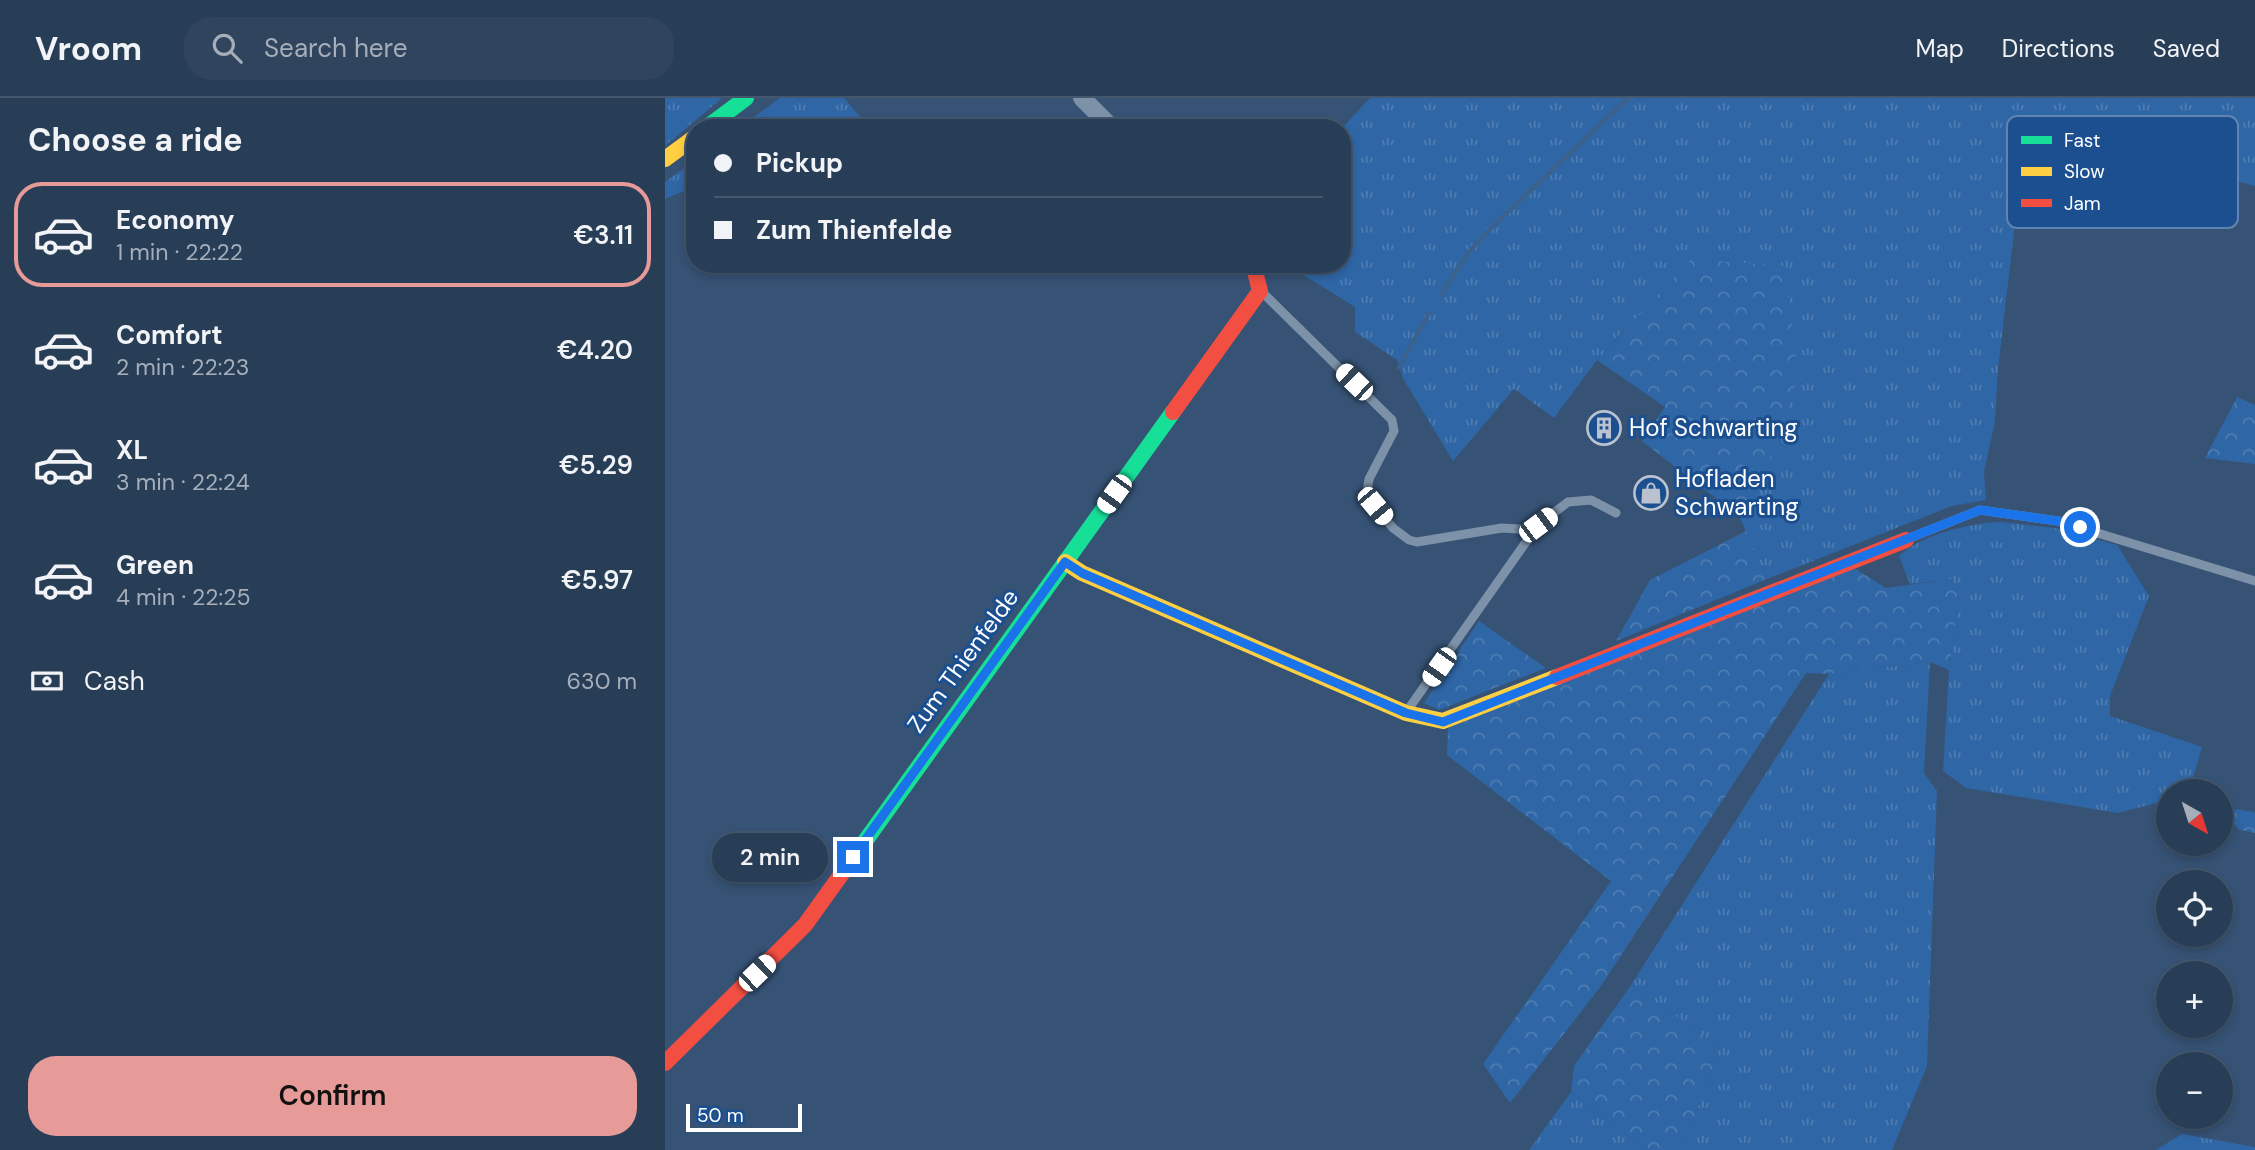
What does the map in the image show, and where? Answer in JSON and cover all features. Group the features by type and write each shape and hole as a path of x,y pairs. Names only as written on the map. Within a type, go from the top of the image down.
{"street":[{"path":"718,119 745,98"},
{"path":"1082,98 1103,119"},
{"path":"665,159 686,143"},
{"path":"1255,273 1260,291"},
{"name":"Zum Thienfelde","path":"665,1063 804,925 1260,291"},
{"path":"1065,562 1082,573 1406,713 1443,722 1906,540"}],"lane":[{"path":"1260,291 1392,420 1394,431 1369,479 1367,492 1375,506 1397,531 1409,540 1417,542 1501,528 1534,530"},
{"path":"1406,713 1538,525 1568,502 1591,499 1616,513"},
{"path":"1906,540 1980,510 2058,521 2255,581"}],"green space":[{"path":"665,98 722,98 697,119 686,119 686,128 665,146"},
{"path":"780,98 844,98 862,119 751,119"},
{"path":"1370,98 2255,98 2255,186 2238,182 2238,116 2007,116 2007,228 2014,228 1998,369 1995,421 1984,472 1986,500 1952,506 1767,579 1739,516 1766,470 1625,329 1597,360 1554,418 1514,389 1453,461 1404,380 1397,360 1355,332 1355,307 1300,273 1351,273 1350,119"},
{"path":"686,167 686,190 665,199 665,182"},
{"path":"1691,259 1785,266 1798,377 1766,470 1739,516 1642,441 1665,407 1597,360"},
{"path":"2237,397 2255,405 2255,464 2205,458"},
{"path":"2001,522 2055,528 2117,545 2149,596 2110,696 2110,716 2202,747 2193,779 2156,779 2156,803 2118,813 1966,788 1943,771 1949,670 1959,600 1951,579 1910,584 1899,556 1934,536 1975,525"},
{"path":"1746,531 1767,579 1616,641 1650,580"},
{"path":"1854,568 1886,588 1951,579 1959,601 1949,670 1930,662 1829,674 1806,673 1601,986 1510,1103 1483,1064 1611,881 1447,755 1448,728"},
{"path":"1479,621 1546,668 1439,710 1424,703"},
{"path":"1930,662 1924,773 1937,791 1927,1066 1892,1150 1682,1150 1720,1047 1631,985 1829,674"},
{"path":"2233,809 2255,812 2255,833 2240,830 2233,824"},
{"path":"1631,985 1720,1047 1682,1150 1647,1150 1571,1092 1574,1066"},
{"path":"1571,1092 1647,1150 1529,1150"},
{"path":"2182,1134 2255,1147 2255,1150 2156,1150"}],"waterway":[{"path":"1441,295 1468,253 1492,227 1628,98"},
{"path":"1399,367 1429,313"}],"traffic: fast":[{"path":"718,119 746,98"},
{"path":"858,851 1173,412"}],"traffic: slow":[{"path":"665,159 686,144"},
{"path":"1065,562 1082,573 1406,713 1443,721 1557,677"}],"traffic: jam":[{"path":"1173,412 1260,291 1255,273"},
{"path":"1557,677 1906,540"},
{"path":"665,1063 805,925 858,851"}],"place":[{"name":"Hof Schwarting","path":"1604,428"},
{"name":"Hofladen Schwarting","path":"1651,493"}],"route":[{"path":"853,857 1065,562 1082,573 1406,713 1443,722 1980,510 2058,521 2080,527"}]}
